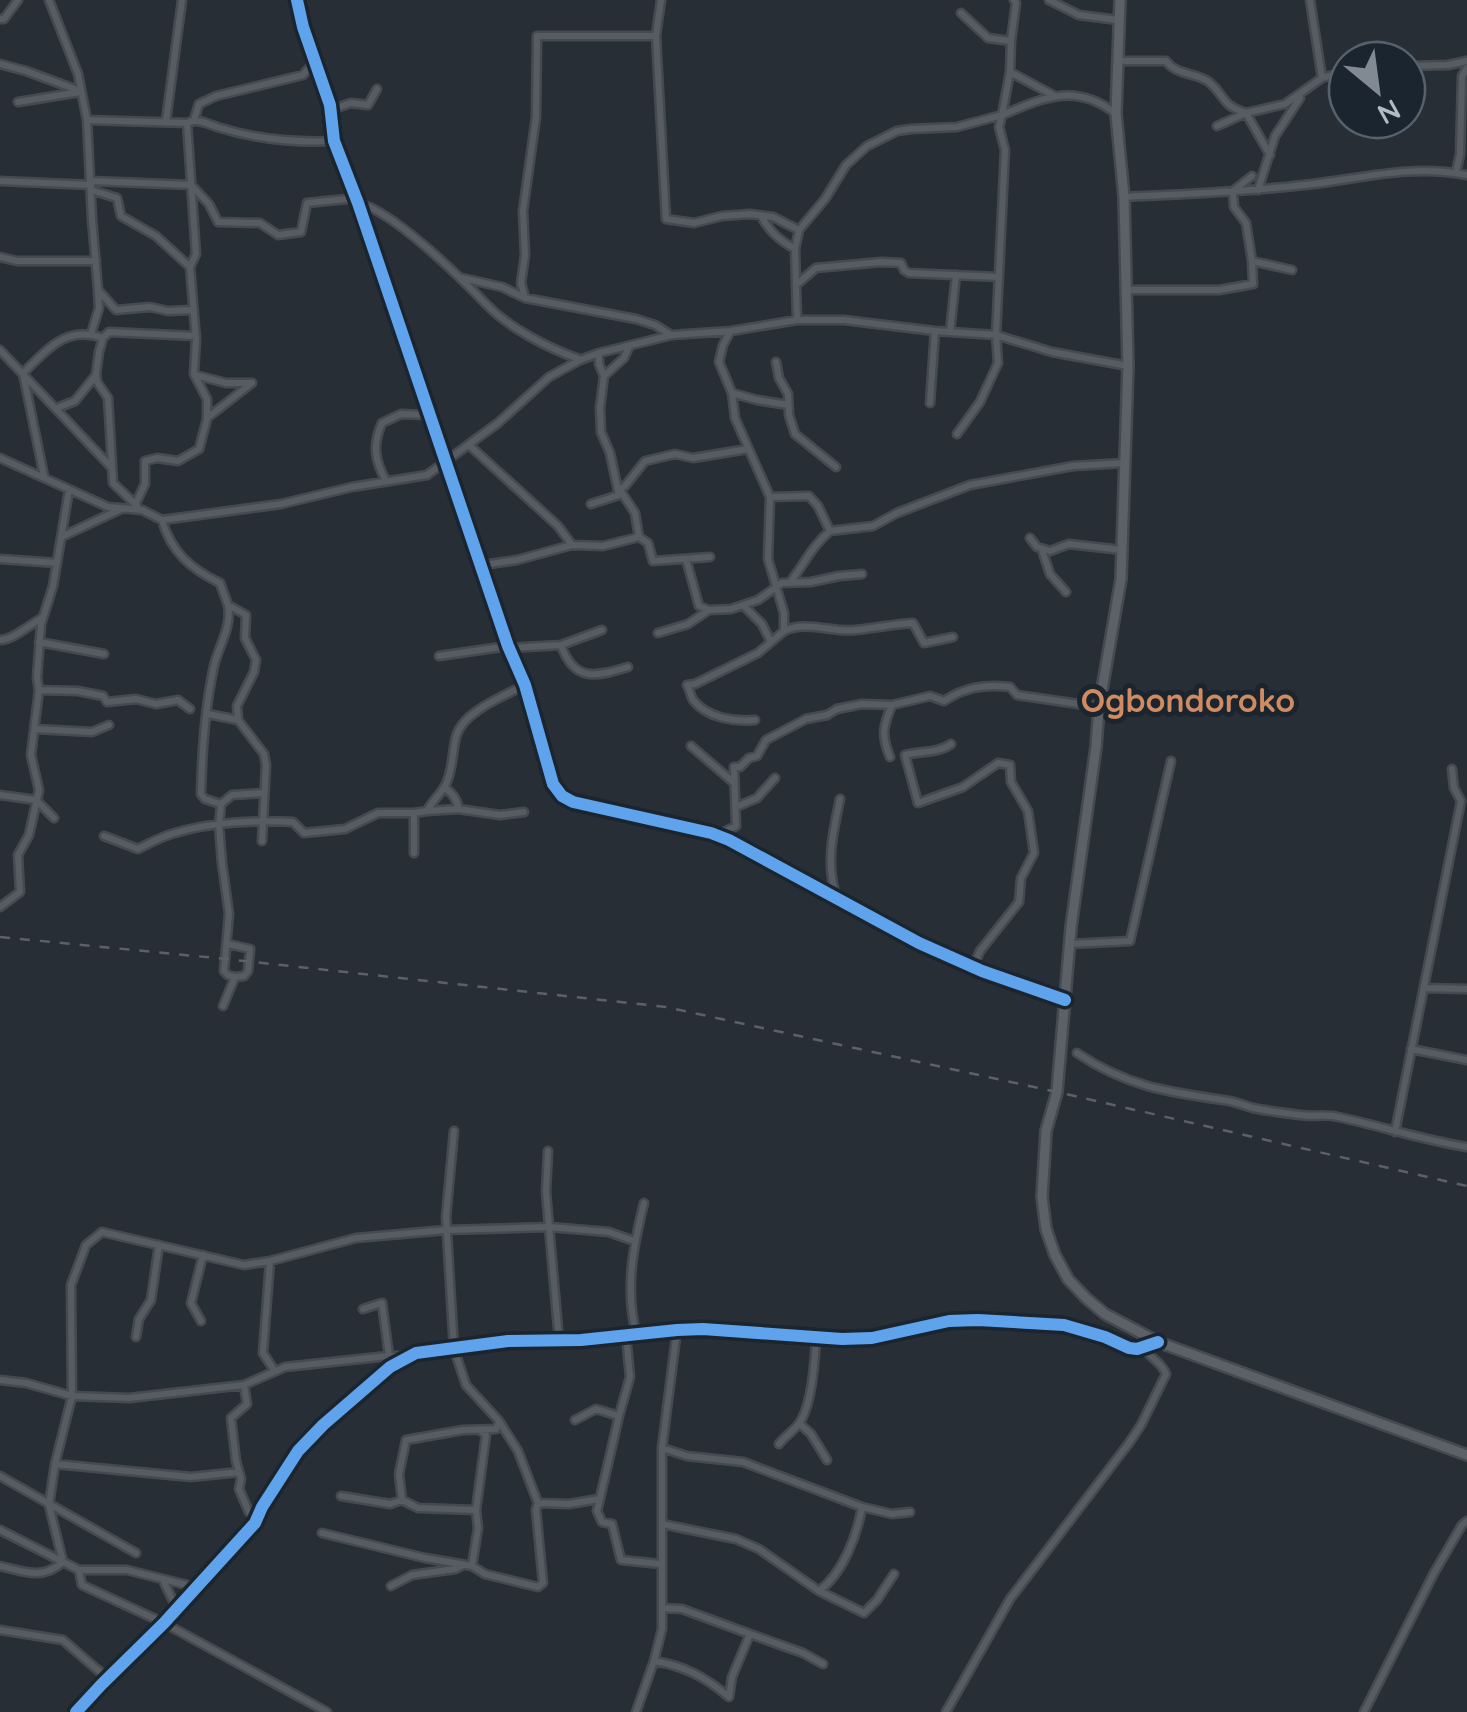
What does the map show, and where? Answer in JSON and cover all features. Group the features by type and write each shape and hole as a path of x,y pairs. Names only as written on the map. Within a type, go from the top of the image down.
{"main road":[{"path":"298,0 330,110 334,141 509,647 526,685 554,784 562,796 600,810 729,840 919,943 1065,1000"},
{"path":"1120,0 1116,114 1124,197 1128,366 1121,579 1099,706 1070,944 1058,1092 1046,1131 1042,1197 1046,1229 1068,1279 1105,1314 1158,1342 1467,1455"}],"street":[{"path":"0,19 18,0"},
{"path":"49,0 72,55 87,120 99,308 91,334"},
{"path":"166,121 182,0"},
{"path":"661,0 656,36 666,219 694,223 722,216 762,216 773,217 798,230"},
{"path":"1049,0 1079,16 1118,20"},
{"path":"1310,0 1322,78"},
{"path":"956,434 980,402 998,363 1005,150 999,127 1010,72 1015,1"},
{"path":"961,13 988,38 1011,41"},
{"path":"525,298 521,287 525,256 523,211 536,117 537,36 656,36"},
{"path":"138,507 145,484 144,461 178,460 199,449 207,419 207,399 194,374 196,336 190,267 196,254 190,121 199,104 216,96 303,75 315,61"},
{"path":"1118,61 1166,61 1173,70 1207,81 1229,107 1246,113 1270,154"},
{"path":"0,64 82,92"},
{"path":"1427,66 1467,65 1462,76 1456,172"},
{"path":"1010,72 1054,95 1088,97 1116,114"},
{"path":"1217,126 1246,113 1285,104 1327,77"},
{"path":"1258,190 1274,136 1308,89"},
{"path":"330,110 351,103 368,104 377,90"},
{"path":"18,102 82,92"},
{"path":"780,241 798,230 825,199 846,165 881,138 911,128 956,127 1054,95"},
{"path":"87,120 190,121 296,143 334,141"},
{"path":"1124,197 1258,190 1410,169 1467,175"},
{"path":"1233,191 1252,176"},
{"path":"0,180 191,185 209,204 218,222 260,223 278,235 302,232 307,204 357,200 372,206 460,277 487,306 546,347 580,360"},
{"path":"91,185 117,198 121,216 156,236 190,267"},
{"path":"1126,290 1219,290 1252,284 1246,223 1234,207 1233,191"},
{"path":"762,216 780,241 795,248"},
{"path":"798,230 798,320"},
{"path":"0,257 16,261 96,262"},
{"path":"1252,261 1292,270"},
{"path":"796,286 816,268 881,262 901,263 908,273 998,277"},
{"path":"950,332 956,275"},
{"path":"460,277 502,287 525,298 636,319 672,336"},
{"path":"98,290 116,310 193,310"},
{"path":"196,336 109,332 99,352 96,374 108,398 114,483 138,507 162,520 281,504 426,474 498,424 549,378 580,360 672,336 798,320 844,320 996,335 1052,352 1128,366"},
{"path":"930,403 935,330"},
{"path":"731,331 719,362 732,393 735,418 770,497 768,559 784,613 784,631"},
{"path":"23,373 56,342 88,333 104,338"},
{"path":"604,376 624,358 630,346"},
{"path":"0,350 112,468"},
{"path":"599,353 604,376 601,432 619,492 635,513 640,537 648,543 653,561 710,556"},
{"path":"776,362 788,394 795,434 836,467"},
{"path":"23,373 44,477"},
{"path":"57,408 75,401 96,374"},
{"path":"194,374 226,384 252,383 207,419"},
{"path":"732,393 788,405"},
{"path":"386,481 376,462 376,437 382,423 401,414 430,415"},
{"path":"469,445 558,526 572,545"},
{"path":"591,504 619,492 646,460 675,454 693,458 748,448"},
{"path":"0,458 108,507 138,507"},
{"path":"790,582 816,543 830,532 873,526 970,485 1073,466 1126,463"},
{"path":"0,907 20,892 18,856 29,835 39,790 32,755 39,642 70,490"},
{"path":"770,497 809,496 830,532"},
{"path":"62,536 122,508"},
{"path":"162,520 168,542 198,572 220,584 228,605 230,618 214,665 202,764 201,794 221,804"},
{"path":"483,565 572,545 603,546 640,537"},
{"path":"1030,538 1036,547 1050,551 1068,544 1122,550"},
{"path":"1042,549 1050,574 1066,592"},
{"path":"686,558 699,606 709,610 743,606 782,583 862,574"},
{"path":"0,559 57,563"},
{"path":"228,605 246,615 245,638 256,660 237,706 238,720 264,754 262,842"},
{"path":"743,606 762,624 771,642"},
{"path":"658,633 688,624 709,610"},
{"path":"0,640 14,637 43,617"},
{"path":"755,720 736,722 718,717 692,700 688,684 758,653 794,626 856,630 914,623 924,643 953,637"},
{"path":"439,656 561,645 602,630"},
{"path":"39,642 104,654"},
{"path":"561,645 568,664 582,672 602,674 628,667"},
{"path":"427,810 445,788 452,769 456,732 480,708 526,685"},
{"path":"729,840 726,832 736,826 734,767 757,756 766,740 806,718 862,704 892,704 930,696 944,701 969,688 995,686 1010,687 1017,695 1099,706"},
{"path":"39,690 78,691 103,696 107,702 136,699 156,704 178,700 190,709"},
{"path":"890,757 884,742 884,723 892,704"},
{"path":"208,714 238,720"},
{"path":"34,729 92,732 110,725"},
{"path":"951,744 944,749 905,755 918,803 964,787 998,762 1010,765 1011,782 1028,811 1034,853 1021,878 1018,902 973,967"},
{"path":"691,746 734,783"},
{"path":"1070,944 1130,941 1171,762"},
{"path":"1394,1132 1461,800 1454,788 1452,769"},
{"path":"736,807 756,798 774,778"},
{"path":"445,788 452,793 458,809"},
{"path":"228,944 250,949 244,976 235,978 224,971 229,914 219,826 221,804 232,795 264,793"},
{"path":"0,795 36,800 54,818"},
{"path":"838,899 830,871 840,799"},
{"path":"104,836 138,848 175,832 263,820 293,822 304,833 346,828 378,813 458,809 500,815 524,812"},
{"path":"414,813 414,853"},
{"path":"223,1006 235,978"},
{"path":"1424,988 1467,989"},
{"path":"1411,1049 1467,1060"},
{"path":"1077,1054 1112,1074 1152,1089 1292,1114 1339,1117 1467,1147"},
{"path":"322,1532 472,1566 514,1583 538,1587 543,1583 538,1503 518,1451 500,1421 466,1386 454,1349 447,1230 454,1131"},
{"path":"548,1150 546,1192 559,1340"},
{"path":"636,1333 629,1307 634,1240 644,1204"},
{"path":"64,1562 49,1502 72,1396 71,1285 86,1246 102,1232 244,1264 356,1238 447,1230 549,1226 609,1232 634,1240"},
{"path":"136,1337 139,1320 151,1300 159,1246"},
{"path":"201,1321 192,1303 203,1256"},
{"path":"270,1261 263,1353 274,1370"},
{"path":"362,1309 382,1302 389,1356"},
{"path":"76,1712 164,1624 255,1522 298,1451 390,1368 416,1353 508,1341 581,1340 676,1330 872,1338 978,1320 1064,1324 1129,1348 1158,1342"},
{"path":"636,1712 662,1629 662,1448 676,1330"},
{"path":"626,1334 630,1378 597,1510 602,1522 612,1524 621,1560 662,1564"},
{"path":"779,1444 800,1424 815,1372 816,1337"},
{"path":"946,1712 1010,1600 1141,1424 1166,1374 1164,1366 1148,1356 1144,1347"},
{"path":"0,1380 72,1396 129,1398 244,1385 286,1367 410,1356"},
{"path":"244,1385 246,1404 231,1418 242,1479 239,1488 250,1512 258,1516"},
{"path":"575,1420 596,1409 618,1416"},
{"path":"402,1500 399,1474 406,1440 496,1429 500,1421"},
{"path":"800,1424 827,1460"},
{"path":"472,1566 486,1435 479,1429"},
{"path":"662,1448 686,1456 743,1462 862,1506 892,1514 910,1512"},
{"path":"55,1464 191,1477 239,1472"},
{"path":"0,1476 136,1553"},
{"path":"340,1496 390,1504 402,1500 418,1508 476,1510"},
{"path":"538,1503 599,1500"},
{"path":"818,1591 831,1582 849,1548 862,1506"},
{"path":"1364,1712 1434,1573 1467,1522"},
{"path":"662,1524 748,1544 818,1591 864,1613 894,1574"},
{"path":"0,1532 79,1570 126,1570 196,1587"},
{"path":"0,1566 35,1574 52,1572 64,1562"},
{"path":"391,1586 412,1575 456,1570 462,1565"},
{"path":"79,1570 82,1586 164,1624 327,1712"},
{"path":"164,1581 176,1607"},
{"path":"662,1608 682,1610 803,1653 823,1664"},
{"path":"0,1630 63,1640 107,1678"},
{"path":"654,1661 694,1671 729,1697 732,1677 750,1634"},
{"path":"709,1680 732,1677"}],"railway":[{"path":"0,937 666,1007 1467,1186"}],"cycle path":[{"path":"297,0 330,105 334,141 508,646 525,685 553,784 562,796 729,840 919,943 982,971 1065,1000"},
{"path":"76,1712 255,1523 298,1451 390,1367 416,1353 508,1341 581,1340 703,1329 872,1338 949,1321 978,1320 1064,1325 1137,1349 1158,1342"}],"district":[{"name":"Ogbondoroko","path":"1188,700"}]}
